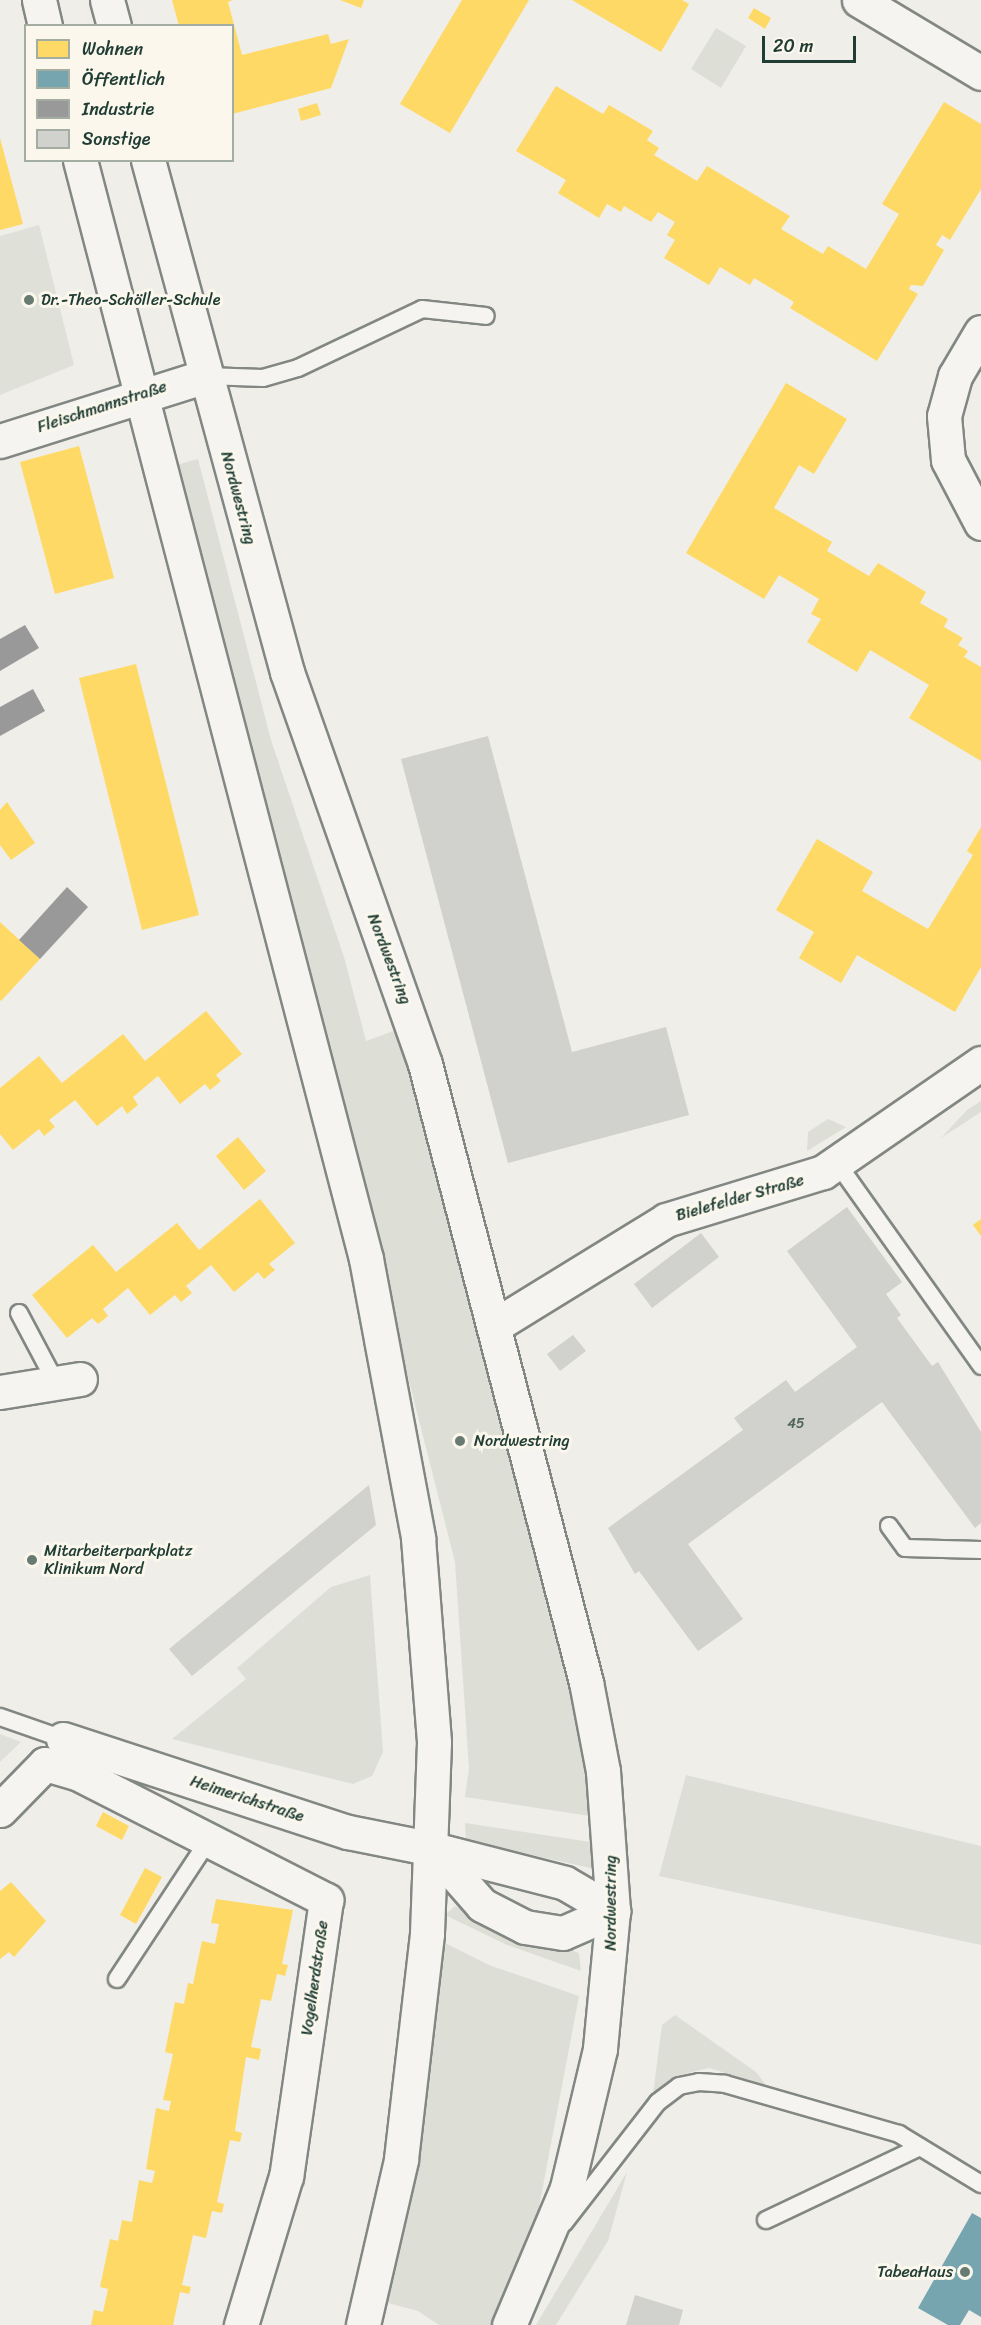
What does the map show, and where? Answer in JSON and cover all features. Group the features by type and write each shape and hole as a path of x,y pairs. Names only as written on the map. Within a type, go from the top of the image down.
{"main road":[{"path":"39,0 45,24"},
{"path":"107,0 113,24"},
{"path":"859,0 981,73"},
{"path":"81,162 392,1378 425,1595 433,1704 433,1849 401,2160 363,2325"},
{"name":"Nordwestring","path":"149,162 287,672 415,1028 588,1693 607,1796 612,1911 607,2007 594,2084 547,2243 509,2325"},
{"path":"981,332 955,376 944,416 948,460 981,523"},
{"name":"Fleischmannstraße","path":"0,441 141,393 206,376"},
{"name":"Bielefelder Straße","path":"494,1326 646,1229 690,1211 795,1184 837,1163 981,1063"},
{"path":"0,1392 68,1381"},
{"path":"0,1810 54,1752"},
{"name":"Heimerichstraße","path":"54,1752 348,1832 433,1849 565,1883 612,1911"},
{"name":"Vogelherdstraße","path":"54,1752 141,1802 326,1900 286,2176 241,2325"},
{"path":"433,1849 482,1905 525,1927 563,1933 612,1911"}],"lane":[{"path":"206,376 263,378 298,368 422,309 486,316"},
{"path":"837,1163 981,1366"},
{"path":"19,1313 68,1381"},
{"path":"889,1526 905,1548 975,1554 981,1550"},
{"path":"0,1717 54,1752"},
{"path":"117,1979 210,1838"},
{"path":"547,2243 658,2102 679,2086 725,2084 899,2134 981,2184"},
{"path":"766,2220 920,2147"}],"shaded area":[{"path":"716,28 746,46 721,88 691,69"},
{"name":"Dr.-Theo-Schöller-Schule","path":"39,225 74,365 0,395 0,236"},
{"path":"198,459 271,740 344,957 366,1041 396,1030 427,1125 570,1676 596,1817 465,1797 469,1768 455,1562 176,465"},
{"path":"981,1101 981,1112 941,1138 967,1110"},
{"path":"828,1119 846,1127 807,1151 808,1132"},
{"path":"370,1575 383,1752 372,1776 353,1784 172,1739 246,1679 237,1668 331,1587"},
{"path":"0,1734 21,1742 0,1762"},
{"path":"686,1775 981,1846 981,1945 659,1876"},
{"path":"465,1823 597,1843 595,1869 473,1842 466,1839"},
{"path":"455,1906 579,1953 581,1971 507,1945 445,1915"},
{"path":"441,1941 489,1965 579,1996 537,2218 494,2325 439,2325 418,2311 384,2302"},
{"path":"675,2015 756,2072 766,2085 709,2068 675,2076 653,2094 662,2025"},
{"path":"627,2172 608,2241 556,2325 536,2325"}],"building: Wohnen":[{"path":"172,0 233,0 228,2 234,24 178,24"},
{"path":"340,0 364,0 361,8"},
{"path":"462,0 529,0 450,133 400,104"},
{"path":"572,0 682,0 689,4 661,52"},
{"path":"754,8 771,18 765,29 748,18"},
{"path":"234,25 242,55 328,34 331,44 349,39 331,88 234,113"},
{"path":"556,86 603,114 609,105 653,131 647,140 659,148 654,155 697,181 707,166 790,216 781,229 823,254 828,246 866,269 899,214 882,204 944,102 981,124 981,189 950,240 942,235 936,245 944,250 923,286 911,285 909,289 918,294 877,361 790,308 794,302 754,278 750,285 720,267 709,285 664,258 675,240 667,235 675,222 658,212 651,222 624,206 621,212 607,204 599,218 558,193 566,180 516,151"},
{"path":"317,103 321,115 301,121 298,109"},
{"path":"0,138 23,224 0,230"},
{"path":"786,383 847,419 814,474 799,465 774,508 832,542 827,551 869,576 878,563 926,592 920,603 948,619 944,627 963,638 958,645 968,651 964,657 981,667 981,761 909,718 929,685 870,650 857,672 807,642 821,619 811,614 819,599 779,575 764,599 686,553"},
{"path":"79,446 114,578 55,594 20,462"},
{"path":"136,664 199,915 142,930 79,678"},
{"path":"7,802 35,843 11,860 0,845 0,810"},
{"path":"981,827 981,967 955,1012 857,955 841,983 799,958 814,932 776,910 817,839 873,872 862,891 928,929 973,855 967,851"},
{"path":"0,922 40,959 1,1001 0,1000"},
{"path":"206,1011 242,1054 216,1075 221,1081 210,1090 205,1084 180,1104 158,1076 133,1097 138,1105 127,1114 122,1106 97,1126 75,1100 49,1120 55,1127 44,1136 39,1129 13,1150 0,1134 0,1088 39,1056 62,1083 123,1034 145,1061"},
{"path":"238,1137 266,1171 244,1190 216,1156"},
{"path":"260,1199 295,1243 269,1264 275,1270 264,1279 258,1272 234,1292 211,1265 186,1286 192,1293 181,1302 175,1295 150,1315 128,1288 103,1309 108,1316 98,1324 92,1318 67,1338 32,1295 93,1245 116,1272 177,1223 199,1250"},
{"path":"981,1219 981,1236 973,1225"},
{"path":"103,1812 129,1826 122,1840 96,1826"},
{"path":"145,1868 162,1877 136,1924 120,1915"},
{"path":"11,1882 46,1921 14,1957 9,1952 0,1959 0,1891"},
{"path":"216,1899 293,1910 282,1964 288,1965 285,1976 277,1974 271,2001 261,1999 251,2047 261,2049 259,2060 246,2057 235,2131 242,2133 240,2142 230,2140 217,2202 224,2204 222,2213 212,2211 206,2238 193,2235 182,2285 191,2287 189,2294 180,2292 173,2325 91,2325 94,2310 103,2312 108,2289 100,2287 110,2239 118,2241 122,2220 132,2222 139,2180 152,2183 155,2171 146,2169 156,2108 169,2111 171,2101 163,2100 173,2054 165,2052 175,2002 184,2004 188,1983 193,1984 202,1941 215,1944 219,1924 211,1923"}],"building: Öffentlich":[{"name":"TabeaHaus","path":"972,2213 981,2218 981,2317 969,2310 960,2325 948,2325 918,2308"}],"building: Industrie":[{"path":"25,625 39,648 0,671 0,639"},
{"path":"33,689 45,711 0,736 0,707"},
{"path":"67,887 88,907 40,959 19,940"}],"building: Sonstige":[{"path":"488,736 572,1052 666,1027 689,1115 508,1163 401,759"},
{"path":"847,1207 902,1282 886,1294 901,1315 897,1318 932,1366 938,1362 981,1432 981,1523 975,1528 882,1402 688,1544 743,1619 698,1651 639,1571 635,1574 608,1528 743,1430 734,1418 786,1380 795,1392 857,1347 787,1251"},
{"path":"701,1233 719,1257 652,1308 634,1284"},
{"path":"573,1335 586,1351 560,1371 547,1354"},
{"path":"369,1485 376,1525 192,1676 169,1649"},
{"path":"635,2295 683,2310 679,2325 626,2325"}],"place":[{"name":"Dr.-Theo-Schöller-Schule","path":"29,300"},
{"name":"Nordwestring","path":"460,1441"},
{"name":"Mitarbeiterparkplatz Klinikum Nord","path":"32,1560"},
{"name":"TabeaHaus","path":"965,2272"}]}
